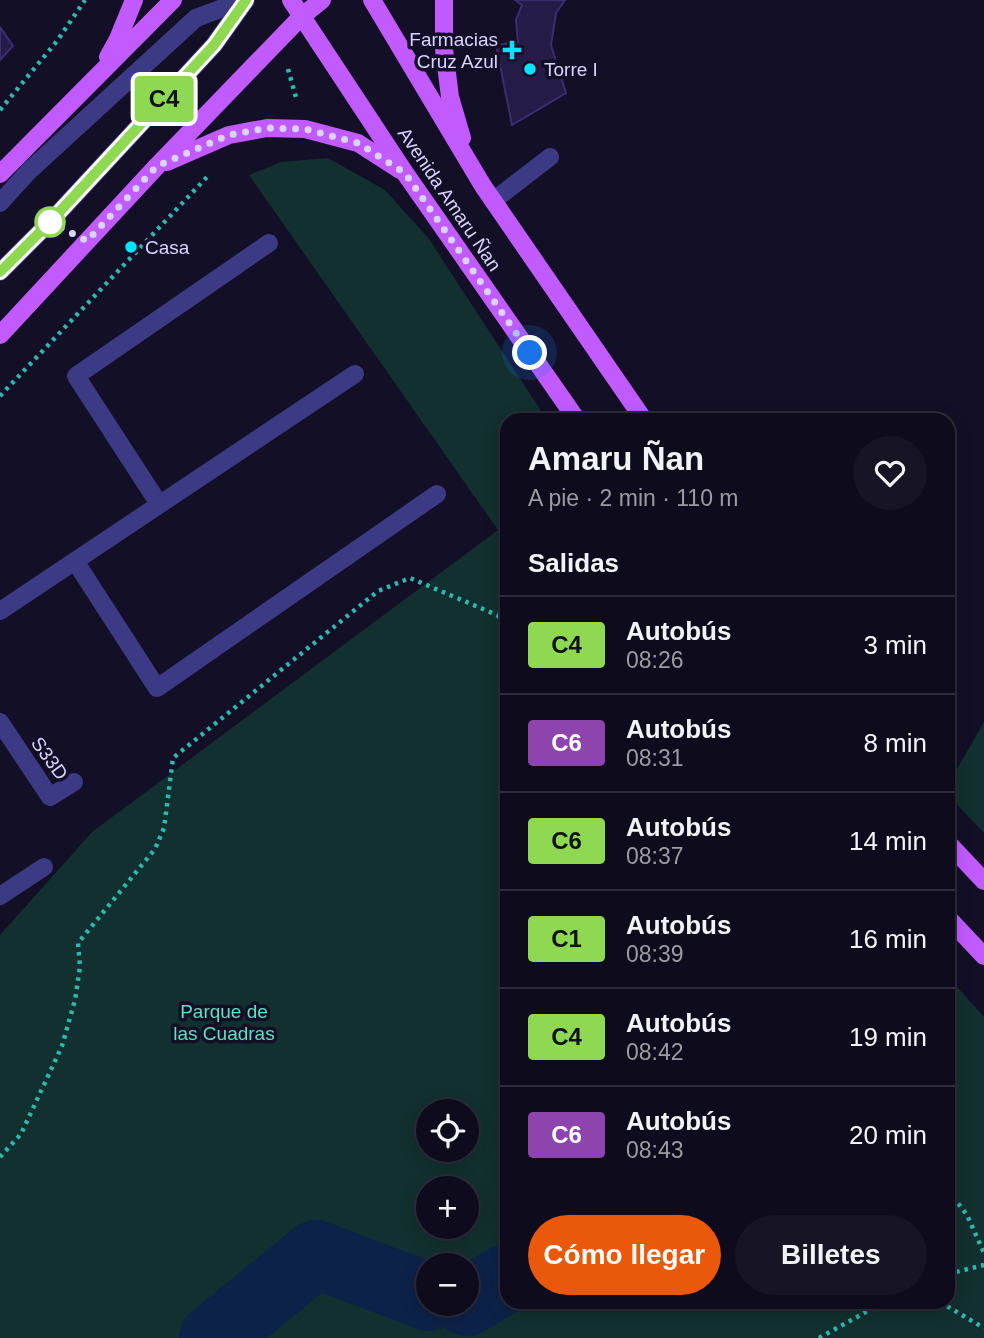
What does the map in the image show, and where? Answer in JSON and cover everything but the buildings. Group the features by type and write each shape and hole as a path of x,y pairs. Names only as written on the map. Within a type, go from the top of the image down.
{"main road":[{"path":"97,76 118,39 134,0"},
{"path":"0,174 173,0"},
{"name":"Avenida Amaru Ñan","path":"291,0 405,173 572,413"},
{"path":"0,335 157,166 301,17 322,0"},
{"name":"Avenida Amaru Ñan","path":"372,0 489,193 639,413"},
{"path":"444,0 444,49 450,97 464,143 489,193"},
{"path":"157,166 229,135 267,128 305,129 358,143 405,173"},
{"path":"955,850 984,881"},
{"path":"955,925 984,956"}],"street":[{"path":"0,203 29,171 197,19 245,0"},
{"path":"0,272 214,45 245,0"},
{"path":"489,193 550,157"},
{"path":"159,504 76,376 269,243"},
{"path":"0,611 355,374"},
{"path":"75,561 157,688 436,494"},
{"name":"S33D","path":"0,722 50,797 74,782"},
{"path":"0,896 44,867"}],"path":[{"path":"0,110 57,41 85,0"},
{"path":"0,396 204,178 215,173"},
{"path":"0,1157 21,1134 62,1046 75,1000 80,967 78,943 155,849 164,828 173,758 378,591 411,578 500,617"},
{"path":"955,1199 967,1215 984,1253"},
{"path":"955,1272 984,1265"},
{"path":"819,1338 871,1309"},
{"path":"952,1309 984,1328"}],"green space":[{"name":"Parque de las Cuadras","path":"328,158 385,190 429,239 542,413 500,413 500,1309 955,1309 955,985 984,1017 984,1338 0,1338 0,935 92,832 498,530 249,175 281,162"},
{"path":"984,722 984,833 955,802 955,773"}],"waterway":[{"path":"213,1338 316,1254 416,1292"},
{"path":"479,1295 500,1282"}],"bus line":[{"name":"C4","path":"0,272 214,45 246,0"}],"place":[{"name":"Farmacias Cruz Azul","path":"512,50"},
{"name":"Torre I","path":"530,69"},
{"name":"Casa","path":"131,247"}],"route":[{"path":"50,222 87,241 157,166 229,135 267,128 305,129 358,143 405,173 530,353"}]}
